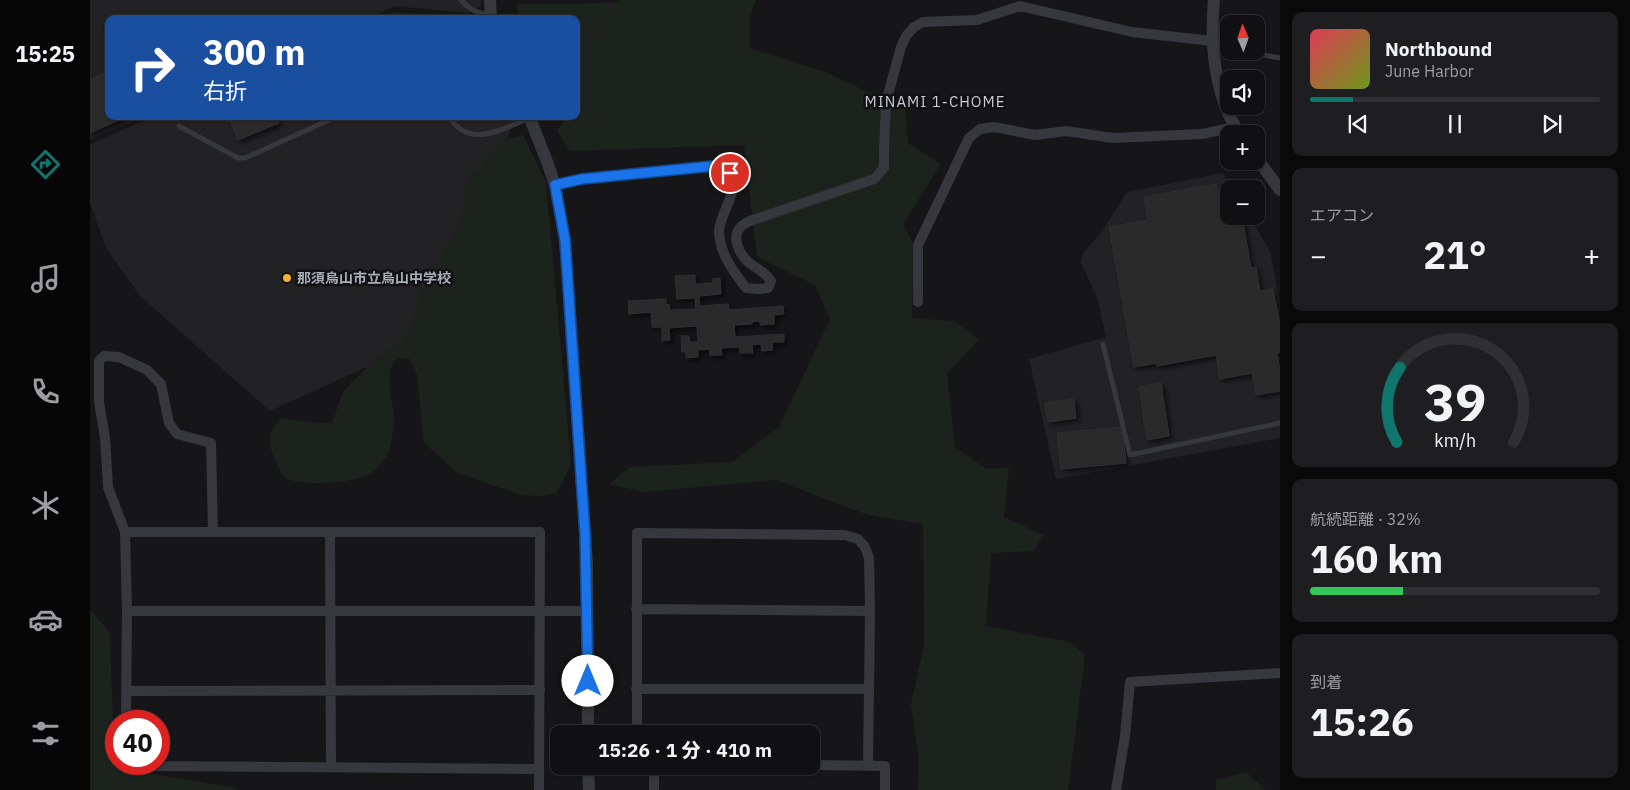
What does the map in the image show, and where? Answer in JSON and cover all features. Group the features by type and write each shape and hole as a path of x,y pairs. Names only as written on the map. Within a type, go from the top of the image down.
{"street":[{"path":"490,0 491,15"},
{"path":"1214,0 1212,44 1226,107 1235,125"},
{"path":"555,185 582,179 713,166 722,167 730,173 734,182 719,229 722,251 731,268 746,288 758,290 768,288 771,282 768,276 746,259 740,251 736,241 738,230 743,224 756,219 874,179 884,168 886,102 900,47 914,27 923,22 977,20 1020,6 1132,32 1212,44"},
{"path":"530,120 555,185 565,248 585,534 588,725"},
{"path":"918,302 918,245 969,138 980,129 994,127 1035,136 1066,131 1112,138 1220,132"},
{"path":"1265,169 1280,190"},
{"path":"126,710 125,532 108,488 104,438 98,402 99,361 104,356 119,357 147,370 162,384 169,423 177,434 211,443 213,532"},
{"path":"125,532 540,532 539,790"},
{"path":"330,532 331,767"},
{"path":"637,725 637,533 844,536 858,539 865,547 869,558 868,765"},
{"path":"636,609 870,611"},
{"path":"127,611 587,611"},
{"path":"1116,790 1125,736 1130,682 1280,673"},
{"path":"636,689 869,689"},
{"path":"127,691 540,690"},
{"path":"820,765 885,766 885,790"},
{"path":"170,766 539,769"},
{"path":"588,775 589,790"},
{"path":"654,790 655,775"}],"lane":[{"path":"461,0 469,9 484,15"},
{"path":"1212,44 1220,46"},
{"path":"1265,55 1280,58"},
{"path":"179,126 238,158 245,158 329,120"},
{"path":"452,120 459,129 468,134 480,135 494,132 522,120"},
{"path":"1104,344 1130,455 1280,423"}],"shaded area":[{"path":"90,0 481,0 481,6 468,13 395,6 375,15 105,15 105,120 136,120 90,140"},
{"path":"620,0 756,0 749,20 749,48 825,72 905,109 908,143 941,164 903,224 913,244 912,318 954,321 979,340 947,373 955,447 986,469 1009,468 1004,517 1043,535 1034,551 991,553 986,626 1070,642 1085,655 1068,790 918,790 919,759 911,705 924,644 923,524 868,515 776,480 644,492 609,484 630,467 732,462 779,427 830,319 815,285 757,257 744,145 570,151 557,131 565,120 580,120 580,15 518,15 517,4 616,3"},
{"path":"394,12 426,15 387,15"},
{"name":"那須烏山市立烏山中学校","path":"146,120 514,120 459,259 398,353 270,411 140,296 106,248 90,203 90,144"},
{"path":"523,135 546,182 571,464 557,493 540,496 521,495 458,473 424,443 417,375 410,359 401,358 395,360 390,373 394,418 390,449 376,469 372,473 355,479 329,483 293,481 286,478 282,475 271,450 270,438 273,428 282,418 316,423 332,423 343,392 378,356 403,341 411,326 420,294 459,226 463,210 463,194 469,178 481,168 500,141"},
{"path":"1223,173 1227,180 1220,180 1220,225 1254,225 1270,251 1280,304 1280,438 1056,479 1029,359 1106,337 1097,297 1080,261 1084,252 1101,233 1127,192"},
{"path":"90,609 110,633 113,710 105,710 105,775 159,775 235,788 237,790 90,790"},
{"path":"1246,772 1266,790 1216,790 1216,780"}],"building":[{"path":"105,73 105,120 119,120 90,133 90,79"},
{"path":"230,120 278,120 279,123 238,140"},
{"path":"1217,184 1220,201 1220,225 1244,225 1251,268 1256,267 1260,291 1273,289 1280,325 1280,352 1277,353 1280,391 1256,395 1252,373 1220,379 1216,355 1157,366 1157,363 1134,367 1109,227 1148,220 1144,197"},
{"path":"695,275 695,284 713,283 712,279 720,278 721,294 699,296 700,306 728,304 729,310 783,306 784,314 774,315 774,324 760,325 760,321 752,322 752,324 734,325 735,337 784,334 784,342 772,342 773,350 762,351 761,344 752,345 753,353 740,353 739,347 721,348 722,355 710,355 709,349 698,350 698,357 686,358 686,352 682,352 681,336 689,336 690,342 698,342 697,326 669,328 670,340 662,341 662,327 652,327 651,312 629,314 628,301 666,299 666,305 669,304 670,310 696,309 695,298 677,299 675,276"},
{"path":"1161,383 1169,436 1147,440 1139,387"},
{"path":"1074,399 1076,418 1048,422 1045,403"},
{"path":"1122,427 1126,463 1061,469 1057,433"}],"place":[{"name":"那須烏山市立烏山中学校","path":"287,278"}],"district":[{"name":"MINAMI 1-CHOME","path":"935,102"}],"route":[{"path":"588,681 587,563 565,240 555,185 582,179 713,166 722,167 730,173"}]}
